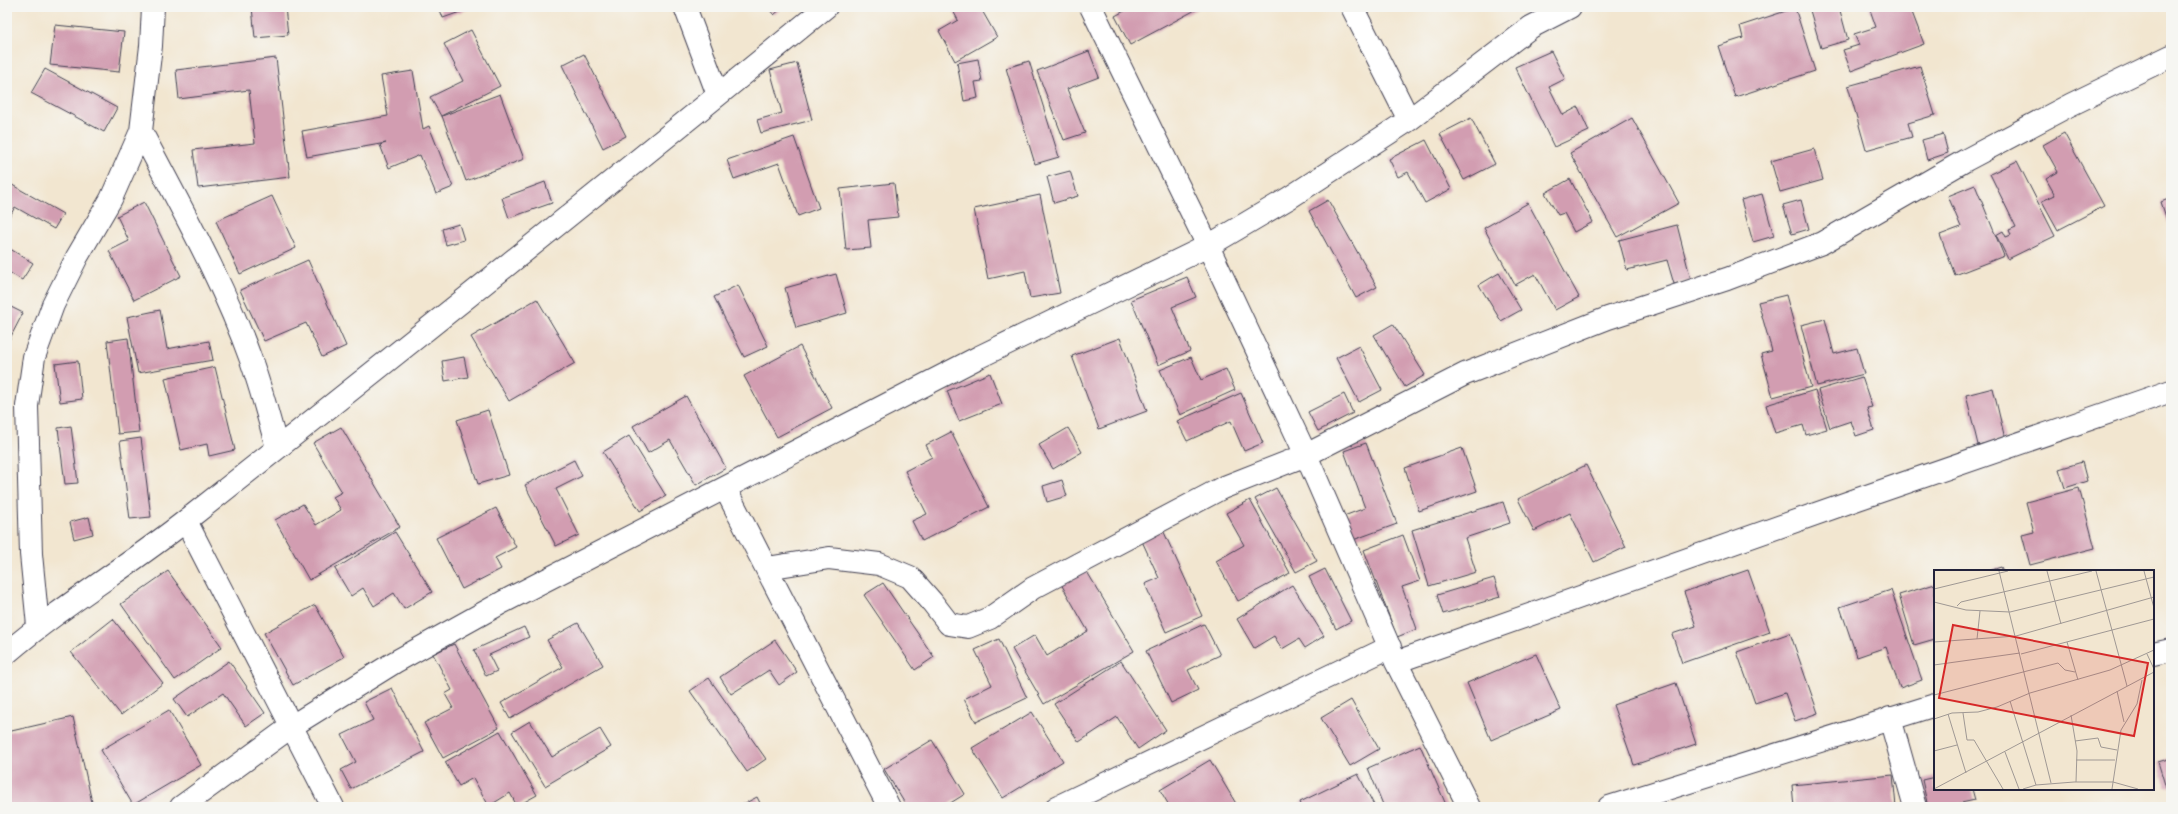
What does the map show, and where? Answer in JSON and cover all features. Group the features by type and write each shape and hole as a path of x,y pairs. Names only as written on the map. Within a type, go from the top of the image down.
{"street":[{"path":"38,626 31,554 27,406 34,357 53,304 77,257 111,199 141,130 151,46 153,7"},
{"path":"685,7 718,96"},
{"path":"7,653 38,626 186,521 426,332 826,7"},
{"path":"1092,7 1208,246 1306,455 1393,654 1469,807"},
{"path":"1352,7 1409,120"},
{"path":"181,807 292,726 395,662 502,602 978,357 1208,246 1289,198 1409,120 1531,28 1570,7"},
{"path":"767,568 828,558 879,564 910,577 949,624 968,627 990,618 1033,588 1222,488 1306,455 1465,374 1608,318 1728,280 1822,243 1973,157 2070,105 2171,56"},
{"path":"141,130 212,269 251,359 277,448"},
{"path":"1057,807 1393,654 1858,499 2171,391"},
{"path":"725,488 889,807"},
{"path":"186,521 333,807"},
{"path":"2154,654 2171,650"},
{"path":"1609,807 1934,704"},
{"path":"1890,718 1915,807"}],"building":[{"path":"252,7 285,7 288,35 255,38"},
{"path":"439,7 474,7 443,18"},
{"path":"767,7 783,7 774,15"},
{"path":"951,7 980,7 997,37 955,61 939,31 958,20"},
{"path":"1132,7 1201,7 1130,45 1115,16"},
{"path":"1809,7 1839,7 1848,40 1821,48"},
{"path":"1869,7 1910,7 1924,44 1851,71 1843,50 1859,45 1854,34 1876,27"},
{"path":"1795,8 1815,71 1735,97 1718,46 1743,38 1740,26"},
{"path":"55,25 124,32 119,72 50,65"},
{"path":"471,30 500,86 441,116 430,97 463,81 444,44"},
{"path":"1089,51 1099,77 1067,89 1085,133 1064,140 1037,71"},
{"path":"1551,51 1565,79 1549,87 1563,115 1578,107 1589,131 1554,147 1515,67"},
{"path":"584,54 626,136 603,148 562,65"},
{"path":"276,58 290,177 198,188 193,150 255,143 249,90 179,99 176,70"},
{"path":"978,59 982,81 975,82 978,98 964,101 957,63"},
{"path":"1029,61 1059,157 1035,164 1006,68"},
{"path":"797,63 812,120 761,133 757,120 782,113 770,70"},
{"path":"1920,66 1935,115 1908,123 1912,137 1866,150 1848,86"},
{"path":"45,69 117,108 104,132 31,93"},
{"path":"413,71 423,129 429,126 453,187 436,194 420,155 389,168 380,145 386,143 307,157 302,131 388,116 381,76"},
{"path":"500,94 524,159 466,181 442,116"},
{"path":"1471,118 1495,164 1464,180 1440,134"},
{"path":"1632,118 1679,203 1617,237 1570,153"},
{"path":"2064,133 2104,206 2058,230 2042,201 2055,195 2046,179 2058,172 2043,145"},
{"path":"1943,134 1948,153 1927,160 1922,140"},
{"path":"794,137 819,208 798,216 779,163 734,179 727,160"},
{"path":"1426,140 1451,189 1425,203 1408,172 1398,177 1389,159"},
{"path":"1814,149 1823,180 1780,192 1771,161"},
{"path":"2017,161 2055,236 2008,259 1996,235 2003,231 2006,237 2011,235 2009,230 2016,227 1990,174"},
{"path":"1070,171 1078,196 1054,203 1047,177"},
{"path":"1570,179 1593,222 1574,232 1564,213 1558,215 1545,193"},
{"path":"7,182 63,214 54,229 15,207 7,221"},
{"path":"545,182 552,203 509,218 502,198"},
{"path":"894,183 898,217 868,220 871,248 846,250 840,189"},
{"path":"1975,185 2004,256 1955,275 1940,235 1961,227 1948,196"},
{"path":"1762,194 1774,236 1753,242 1741,200"},
{"path":"1040,195 1060,293 1030,298 1025,271 988,279 974,209"},
{"path":"272,196 296,248 240,274 216,221"},
{"path":"2171,198 2171,222 2168,223 2161,202"},
{"path":"1328,200 1377,287 1356,298 1309,211"},
{"path":"1801,200 1809,229 1792,234 1783,205"},
{"path":"144,202 181,276 134,300 109,251 129,241 117,216"},
{"path":"1528,203 1579,297 1555,310 1535,274 1515,285 1484,228"},
{"path":"459,224 464,240 446,245 442,229"},
{"path":"1677,225 1691,280 1674,284 1667,260 1627,270 1619,240"},
{"path":"7,247 33,263 22,280 7,271"},
{"path":"308,260 346,346 322,357 306,323 264,341 240,290"},
{"path":"1499,273 1521,310 1501,321 1479,285"},
{"path":"836,274 847,313 796,328 785,288"},
{"path":"1187,277 1196,297 1172,307 1190,351 1158,365 1131,300"},
{"path":"738,285 768,346 744,357 714,297"},
{"path":"1786,295 1811,387 1773,397 1761,354 1772,351 1758,302"},
{"path":"537,299 575,363 509,401 471,337"},
{"path":"7,305 23,313 7,344"},
{"path":"160,310 167,349 209,341 213,360 138,373 127,317"},
{"path":"1825,319 1834,354 1857,348 1864,374 1817,386 1801,325"},
{"path":"1393,324 1425,375 1405,387 1374,335"},
{"path":"128,338 139,432 118,434 107,341"},
{"path":"1120,338 1147,411 1099,429 1072,356"},
{"path":"800,346 832,408 777,437 744,376"},
{"path":"1359,346 1382,390 1359,402 1336,358"},
{"path":"464,357 468,377 445,381 442,361"},
{"path":"1191,357 1201,380 1226,369 1235,390 1180,415 1160,370"},
{"path":"78,361 82,399 60,402 55,364"},
{"path":"215,367 235,450 209,456 207,444 181,450 165,378"},
{"path":"990,373 1002,404 959,421 947,391"},
{"path":"1862,377 1872,407 1867,408 1874,430 1856,436 1851,421 1830,428 1818,390"},
{"path":"1993,388 2005,439 1978,445 1966,395"},
{"path":"1815,390 1827,429 1806,435 1803,425 1775,433 1766,405"},
{"path":"1241,393 1263,443 1244,451 1231,421 1187,441 1177,421"},
{"path":"1344,394 1353,413 1318,431 1308,412"},
{"path":"686,396 726,468 696,485 670,440 648,453 633,426"},
{"path":"488,410 509,475 478,484 457,420"},
{"path":"71,426 78,483 65,484 58,428"},
{"path":"341,427 400,527 309,580 275,520 303,504 316,525 341,510 333,497 342,492 313,443"},
{"path":"1068,428 1082,452 1053,469 1039,445"},
{"path":"951,432 989,507 922,541 912,521 927,514 905,471 932,457 926,445"},
{"path":"629,436 666,496 640,511 603,452"},
{"path":"141,438 151,517 130,519 120,441"},
{"path":"1366,443 1397,524 1353,540 1344,516 1365,508 1344,451"},
{"path":"1462,448 1477,491 1419,511 1405,468"},
{"path":"574,460 582,476 556,489 579,535 556,546 525,485"},
{"path":"2082,462 2087,481 2065,488 2059,469"},
{"path":"1586,465 1626,547 1594,562 1570,513 1534,531 1518,499"},
{"path":"1062,480 1067,496 1047,502 1043,486"},
{"path":"1276,488 1317,561 1296,572 1255,499"},
{"path":"2079,488 2095,548 2030,565 2022,535 2034,532 2026,502"},
{"path":"1250,500 1290,573 1238,601 1216,561 1244,545 1226,513"},
{"path":"1503,502 1510,523 1465,538 1476,572 1429,586 1412,530"},
{"path":"496,508 516,547 495,558 501,569 462,589 436,538"},
{"path":"89,517 93,534 74,539 70,522"},
{"path":"1163,530 1202,616 1166,632 1145,584 1159,578 1141,539"},
{"path":"395,532 432,592 404,609 394,593 374,606 363,588 351,596 335,569"},
{"path":"1403,535 1420,581 1402,587 1417,629 1397,637 1364,550"},
{"path":"2001,567 2002,570 1992,570"},
{"path":"1325,569 1351,621 1336,629 1309,577"},
{"path":"1086,570 1134,651 1044,704 1012,649 1035,635 1047,656 1088,631 1061,584"},
{"path":"1748,570 1770,632 1682,663 1672,634 1696,626 1684,592"},
{"path":"168,571 222,647 175,680 121,604"},
{"path":"1494,578 1500,597 1443,614 1437,595"},
{"path":"883,583 934,657 915,670 864,595"},
{"path":"1934,584 1934,639 1914,645 1899,595"},
{"path":"1292,585 1324,636 1305,648 1299,639 1282,649 1274,636 1254,648 1237,619"},
{"path":"1891,590 1922,680 1900,688 1886,647 1857,657 1840,607"},
{"path":"315,605 344,657 293,685 264,633"},
{"path":"113,619 163,683 121,715 71,652"},
{"path":"578,623 603,665 510,719 501,703 563,667 547,640"},
{"path":"1204,624 1220,655 1188,670 1198,690 1171,703 1146,651"},
{"path":"524,627 529,637 489,655 497,671 486,676 474,650"},
{"path":"1790,633 1818,713 1795,721 1785,693 1755,703 1737,652"},
{"path":"999,639 1027,698 976,722 964,699 992,685 975,650"},
{"path":"775,640 797,672 779,685 769,670 731,694 720,677"},
{"path":"454,644 499,728 443,758 424,723 453,708 445,694 452,690 433,654"},
{"path":"1536,654 1561,710 1491,740 1467,683"},
{"path":"229,661 265,713 246,726 223,693 187,717 174,699"},
{"path":"1121,661 1166,730 1138,749 1117,717 1079,742 1054,704"},
{"path":"709,678 766,759 747,772 690,691"},
{"path":"1676,683 1696,744 1634,765 1613,705"},
{"path":"392,688 424,752 351,789 341,770 356,762 342,735 373,720 364,702"},
{"path":"1351,700 1379,749 1350,766 1321,718"},
{"path":"169,710 201,765 133,805 101,750"},
{"path":"1032,712 1063,761 1003,798 972,748"},
{"path":"73,717 93,807 7,807 7,732"},
{"path":"530,721 552,757 600,729 611,747 545,786 512,732"},
{"path":"500,731 537,795 517,806 510,793 489,806 473,778 459,786 445,762"},
{"path":"932,740 965,794 944,807 907,807 884,769"},
{"path":"1420,745 1447,807 1384,807 1368,768"},
{"path":"2171,758 2171,787 2166,788 2158,762"},
{"path":"1210,760 1238,807 1170,807 1160,790"},
{"path":"1358,774 1375,807 1302,807 1300,802"},
{"path":"1893,775 1896,807 1794,807 1792,785"},
{"path":"1934,777 1934,790 1972,790 1975,800 1943,807 1928,807 1922,780"},
{"path":"757,797 762,807 738,807"},
{"path":"2014,804 2015,807 1997,807 1997,806"}]}
